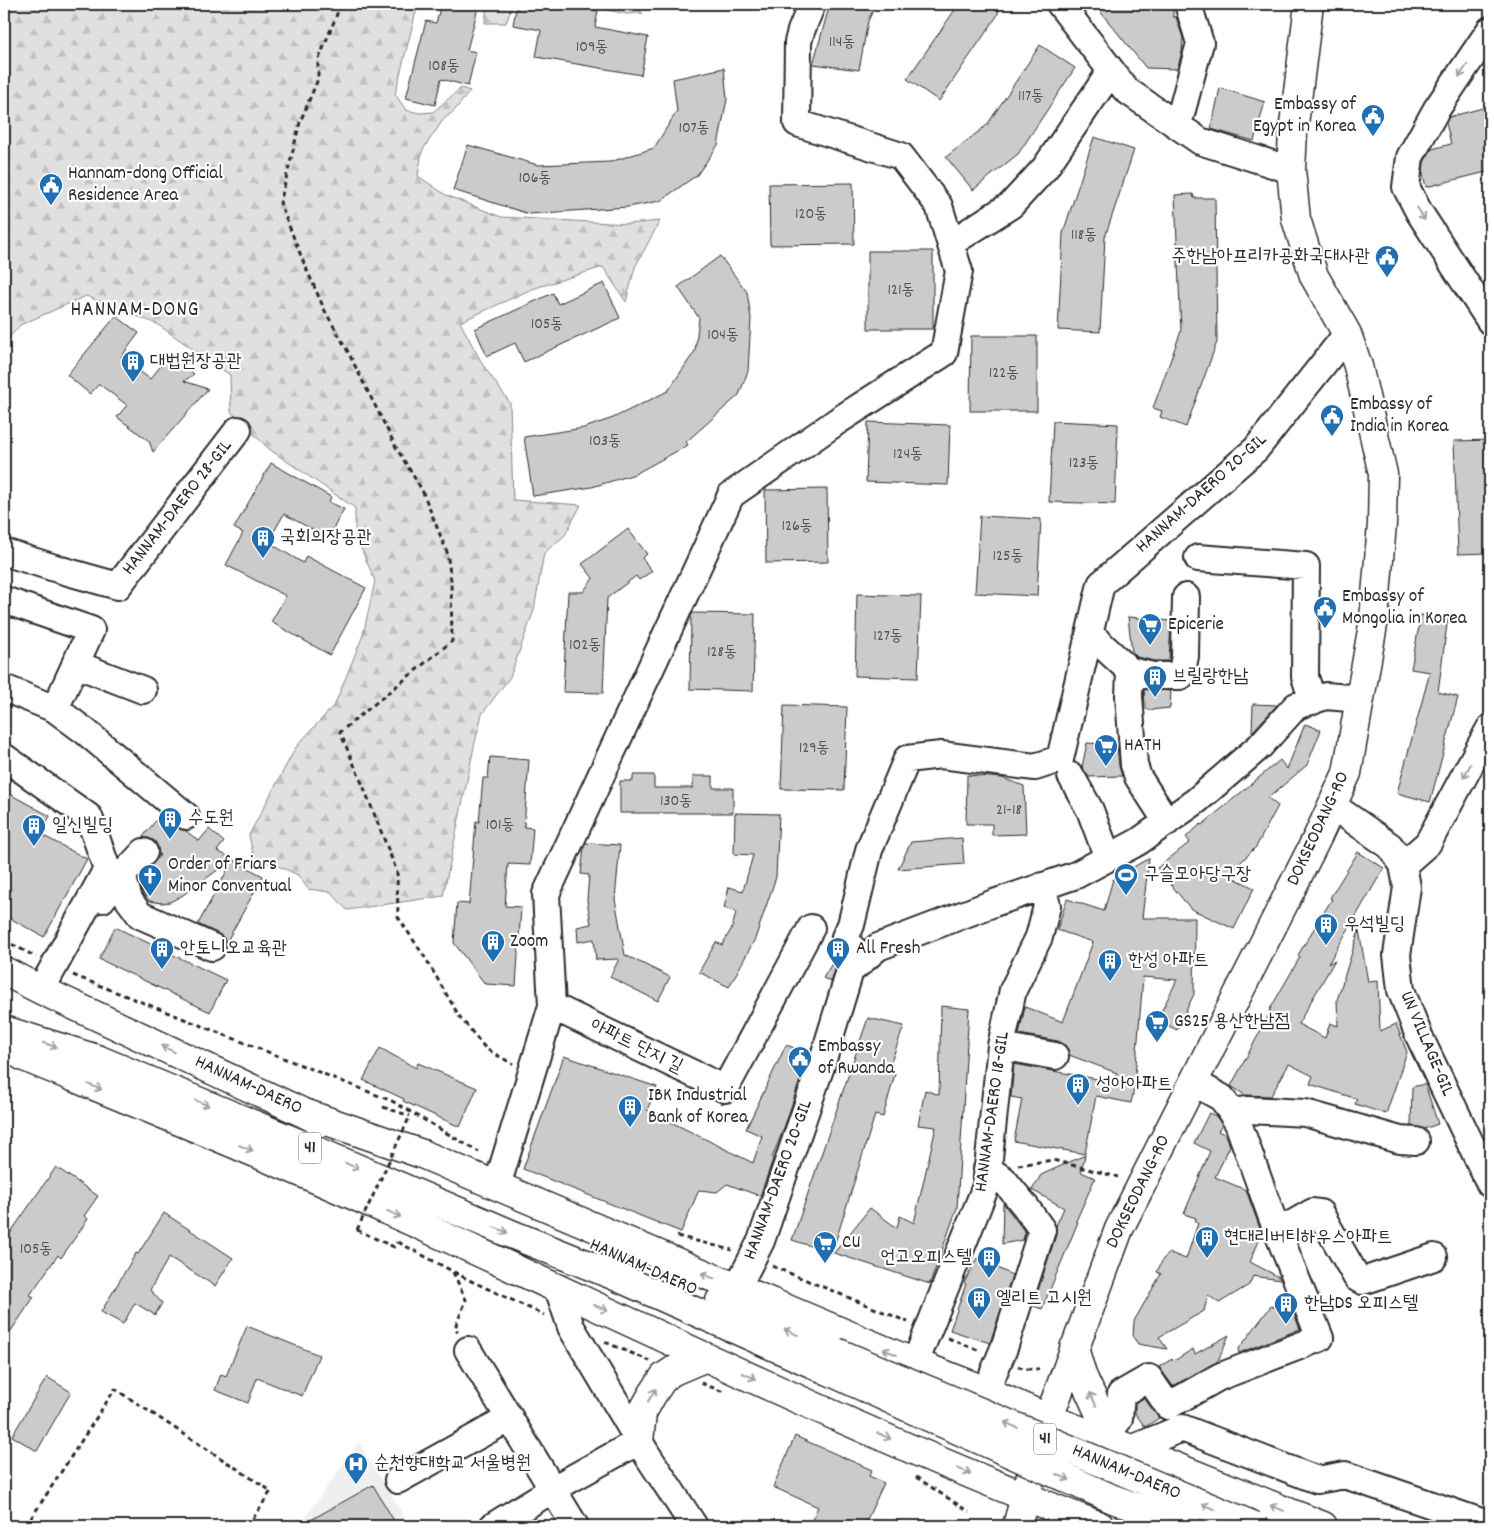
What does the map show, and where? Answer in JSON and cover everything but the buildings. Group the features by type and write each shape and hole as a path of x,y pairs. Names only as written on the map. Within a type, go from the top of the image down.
{"main road":[{"name":"DOKSEODANG-RO","path":"1016,1526 1047,1418 1119,1229 1333,806 1347,773 1374,619 1382,524 1383,474 1358,366 1346,334 1314,276 1296,220 1291,170 1293,132 1309,4"},
{"name":"HANNAM-DAERO","path":"4,971 47,979 413,1168 831,1361 929,1417 1104,1495 1188,1526"},
{"name":"HANNAM-DAERO","path":"4,1030 97,1060 511,1234 1254,1526"},
{"path":"4,1044 24,1057 262,1155 919,1452 1100,1526"},
{"path":"308,1114 422,1154 1047,1418 1118,1442 1322,1526"},
{"path":"1074,1348 1082,1375 1118,1442"},
{"path":"639,1441 642,1413 664,1377 673,1371 706,1357"},
{"path":"919,1452 951,1377"}],"street":[{"path":"498,1186 552,1006 546,894 731,495 839,420 944,353 959,271 939,206 901,156 796,123 798,42 812,4"},
{"path":"1060,4 1126,90 1200,141 1291,170"},
{"path":"1178,125 1200,43 1188,4"},
{"path":"1490,30 1436,110 1410,157 1406,186 1419,212 1490,322"},
{"path":"950,242 1011,205 1045,168 1111,71"},
{"name":"HANNAM-DAERO 20-GIL","path":"861,962 845,938 851,925 869,850 907,759 941,755 1035,767 1060,759 1101,584 1256,449 1346,334"},
{"name":"HANNAM-DAERO 28-GIL","path":"4,552 118,586 238,430"},
{"path":"1198,558 1306,566 1305,677 1314,700"},
{"path":"1090,634 1130,672 1153,676 1181,676 1185,656 1186,596"},
{"path":"4,600 91,630 54,709"},
{"path":"75,664 143,690"},
{"path":"1130,672 1129,696 1134,764 1138,776 1168,822"},
{"path":"4,688 54,709 86,732 186,816"},
{"name":"HANNAM-DAERO 20-GIL","path":"737,1288 761,1240 850,971 878,947 1076,875 1138,842 1196,801 1260,746 1296,706 1326,696 1360,699"},
{"path":"1403,865 1428,843 1490,728"},
{"path":"4,757 89,816 107,870 47,979"},
{"path":"1071,776 1090,810 1108,858"},
{"name":"UN VILLAGE-GIL","path":"1333,806 1390,846 1403,865 1407,887 1397,955 1401,990 1419,1036 1490,1184"},
{"path":"47,979 70,956 105,894 144,852"},
{"path":"122,875 129,900 140,915 212,947"},
{"name":"HANNAM-DAERO 18-GIL","path":"915,1363 986,1186 1001,1046 1013,990 1038,937 1047,906 1042,886"},
{"name":"아파트 단지 길","path":"552,1006 725,1090 811,928"},
{"path":"1001,1046 1055,1056"},
{"path":"1194,1082 1222,1098 1238,1123 1278,1232 1313,1212 1320,1213 1357,1278 1363,1281 1434,1257"},
{"path":"1231,1112 1248,1110 1305,1113 1400,1140 1416,1141"},
{"path":"986,1391 1004,1348 1042,1230 1003,1179 987,1169"},
{"name":"HANNAM-DAERO","path":"1118,1442 1121,1394 1149,1378 1168,1406 1219,1377 1320,1338 1278,1232"},
{"path":"558,1288 571,1326 639,1441 694,1526"},
{"path":"468,1350 575,1526"},
{"path":"398,1480 510,1418"},
{"path":"1118,1442 1182,1428 1318,1480 1345,1475 1490,1525"},
{"path":"493,1526 639,1441"}],"path":[{"path":"341,4 318,61 318,79 300,122 280,203 324,311 346,348 397,449 422,490 447,552 451,580 452,641 340,732 396,872 398,917 426,959 459,1016 486,1049 510,1063 533,1069"},
{"path":"383,1106 410,1116 357,1230 394,1247 398,1242"},
{"path":"987,1169 1052,1160 1118,1177"},
{"path":"356,1222 364,1226"},
{"path":"389,1238 452,1271 571,1326"},
{"path":"452,1271 466,1300 455,1328 468,1350"},
{"path":"26,1526 115,1389 271,1491 248,1526"},
{"path":"940,1492 969,1512"}],"shaded area":[{"name":"순천향대학교 서울병원","path":"359,1443 410,1526 299,1526"}],"green space":[{"path":"4,4 418,4 395,94 406,110 420,113 433,112 461,88 470,91 455,110 443,120 422,151 418,176 446,195 501,217 628,224 660,221 635,267 626,302 603,267 532,289 460,322 483,365 510,403 513,500 581,505 565,535 544,553 534,610 510,677 482,714 443,896 347,910 331,892 308,889 298,875 254,858 249,835 296,747 335,704 363,635 375,581 355,534 355,508 269,449 231,412 230,375 157,324 86,296 20,325 4,344"},
{"path":"487,4 513,4 506,23 485,23"},
{"path":"581,4 627,4 643,13 626,14"}],"place":[{"name":"Embassy of Egypt in Korea","path":"1373,137"},
{"name":"Hannam-dong Official Residence Area","path":"51,206"},
{"name":"주한남아프리카공화국대사관","path":"1387,278"},
{"name":"대법원장공관","path":"133,383"},
{"name":"Embassy of India in Korea","path":"1332,437"},
{"name":"국회의장공관","path":"263,559"},
{"name":"Embassy of Mongolia in Korea","path":"1325,629"},
{"name":"Epicerie","path":"1150,646"},
{"name":"브릴랑한남","path":"1155,698"},
{"name":"HATH","path":"1106,767"},
{"name":"수도원","path":"170,840"},
{"name":"일신빌딩","path":"34,847"},
{"name":"구슬모아당구장","path":"1126,896"},
{"name":"Order of Friars Minor Conventual","path":"150,897"},
{"name":"우석빌딩","path":"1326,946"},
{"name":"Zoom","path":"493,963"},
{"name":"안토니오교육관","path":"162,970"},
{"name":"All Fresh","path":"838,970"},
{"name":"한성 아파트","path":"1110,982"},
{"name":"GS25 용산한남점","path":"1157,1043"},
{"name":"Embassy of Rwanda","path":"800,1079"},
{"name":"성아아파트","path":"1078,1106"},
{"name":"IBK Industrial Bank of Korea","path":"630,1128"},
{"name":"현대리버티하우스아파트","path":"1207,1259"},
{"name":"CU","path":"825,1264"},
{"name":"언고오피스텔","path":"989,1279"},
{"name":"엘리트 고시원","path":"979,1320"},
{"name":"한남DS 오피스텔","path":"1286,1325"},
{"name":"순천향대학교 서울병원","path":"356,1485"}],"district":[{"name":"HANNAM-DONG","path":"135,311"}]}
